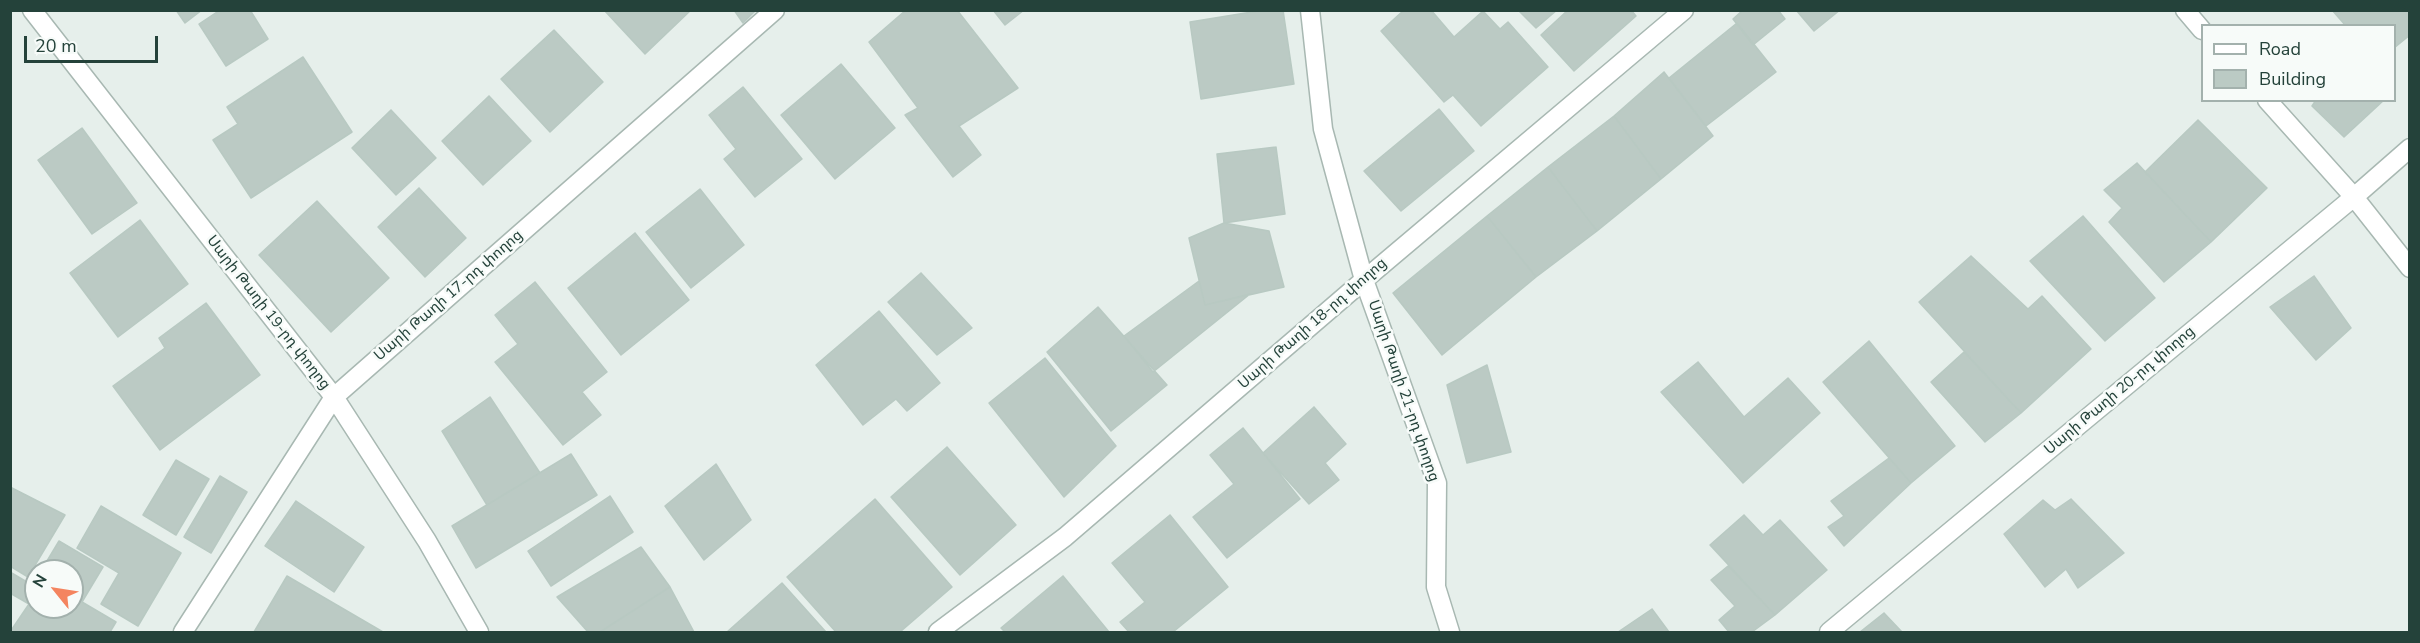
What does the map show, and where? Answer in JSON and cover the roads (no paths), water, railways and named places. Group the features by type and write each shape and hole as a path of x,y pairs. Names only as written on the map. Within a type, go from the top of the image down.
{"street":[{"name":"Սարի Թաղի 19-րդ փողոց","path":"32,10 334,397 427,541 479,633"},
{"name":"Սարի Թաղի 17-րդ փողոց","path":"183,633 334,397 775,10"},
{"name":"Սարի Թաղի 21-րդ փողոց","path":"1310,10 1323,129 1364,280 1437,483 1436,587 1450,633"},
{"name":"Սարի Թաղի 18-րդ փողոց","path":"938,633 1065,537 1364,280 1684,10"},
{"path":"2185,10 2201,29"},
{"path":"2268,102 2354,197 2409,268"},
{"name":"Սարի Թաղի 20-րդ փողոց","path":"1829,633 2354,197 2409,148"}]}
